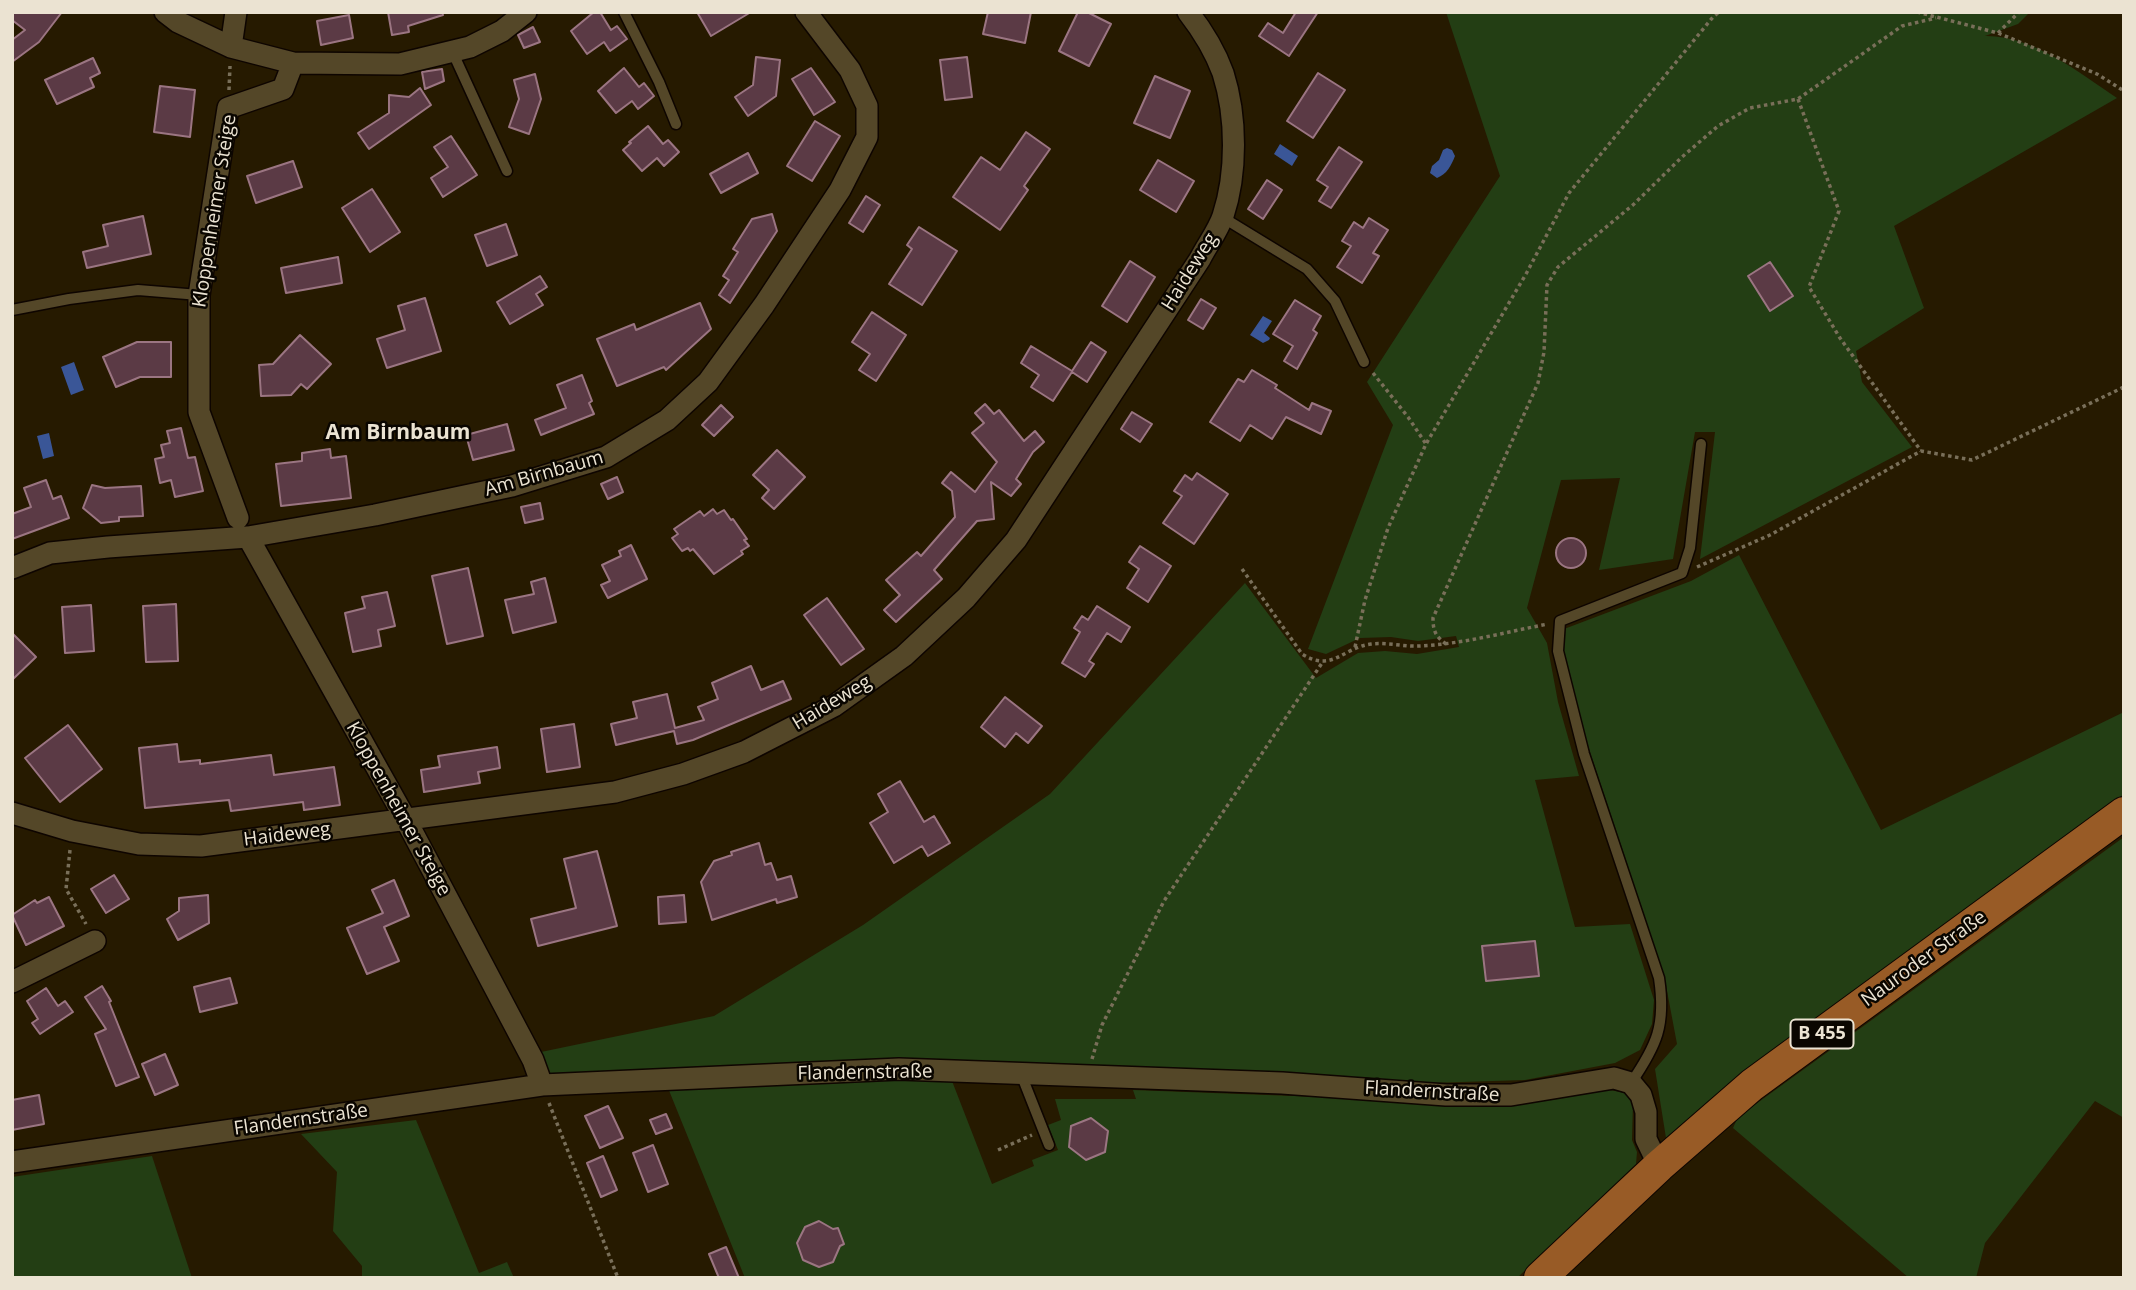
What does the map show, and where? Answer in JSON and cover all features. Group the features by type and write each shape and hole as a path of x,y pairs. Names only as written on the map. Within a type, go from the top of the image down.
{"main road":[{"name":"Nauroder Straße","path":"1540,1278 1659,1166 1752,1085 2124,813"}],"street":[{"path":"165,12 178,22 231,47 293,62 400,64 453,53 502,31 526,12"},
{"path":"231,47 236,12"},
{"name":"Am Birnbaum","path":"12,568 50,553 243,527 375,515 512,486 606,457 667,420 708,382 764,305 840,190 867,137 867,106 850,70 806,12"},
{"name":"Haideweg","path":"12,813 72,831 139,844 201,846 405,820 615,792 683,774 744,752 834,706 904,656 966,598 1016,540 1200,259 1222,217 1232,173 1233,120 1223,73 1202,31 1188,12"},
{"name":"Kloppenheimer Steige","path":"293,62 282,89 228,108 199,295 199,412 243,527 405,820 533,1060 542,1085"},
{"path":"12,982 95,941"},
{"name":"Flandernstraße","path":"12,1161 542,1085 899,1069 1282,1083 1446,1095 1511,1095 1614,1078 1630,1083"},
{"path":"1630,1083 1641,1096 1646,1112 1646,1139 1659,1166"}],"lane":[{"path":"624,12 677,124"},
{"path":"453,53 507,171"},
{"path":"1222,217 1307,269 1335,301 1364,362"},
{"path":"12,310 138,290 199,295"},
{"path":"1630,1083 1650,1055 1659,1031 1663,1004 1659,978 1584,754 1558,651 1560,621 1682,573 1690,548 1701,444"},
{"path":"1021,1074 1049,1145"}],"path":[{"path":"1355,647 1365,600 1388,528 1426,444 1526,274 1569,193 1719,12"},
{"path":"1917,12 1998,33 2097,74 2124,91"},
{"path":"1998,33 2019,12"},
{"path":"1446,644 1438,638 1433,629 1433,618 1538,383 1544,352 1547,285 1558,267 1634,204 1718,126 1749,108 1798,99 1902,26 1936,18"},
{"path":"228,108 231,47"},
{"path":"1798,99 1839,211 1809,287 1840,338 1921,451"},
{"path":"1364,362 1426,444"},
{"path":"1682,573 1770,534 1921,451 1972,460 2124,387"},
{"path":"1242,569 1302,654 1322,663 1355,647 1374,643 1418,646 1446,644 1560,621"},
{"path":"1086,1077 1102,1025 1164,901 1322,663"},
{"path":"72,831 66,889 95,941"},
{"path":"542,1085 618,1278"},
{"path":"998,1150 1043,1130"}],"green space":[{"path":"1446,12 2030,12 2018,24 1985,36 2003,37 2038,49 2055,57 2117,98 1894,226 1924,308 1856,351 1862,382 1912,447 1700,559 1715,432 1695,432 1673,559 1599,570 1620,478 1561,480 1527,608 1547,643 1558,702 1579,776 1535,780 1575,927 1630,924 1654,1000 1652,1024 1640,1050 1615,1063 1525,1080 1430,1083 549,1076 541,1052 714,1016 863,925 1050,794 1245,583 1316,678 1358,653 1385,651 1417,654 1459,647 1456,636 1418,641 1391,637 1360,638 1326,654 1308,649 1393,425 1367,382 1500,176"},
{"path":"1739,555 1881,830 2124,712 2124,794 1713,1097 1666,1138 1655,1069 1677,1044 1664,975 1583,731 1562,649 1564,629 1691,581"},
{"path":"2124,837 2124,1118 2095,1101 1985,1243 1976,1278 1909,1278 1733,1128 1738,1117"},
{"path":"841,1081 952,1081 992,1184 1034,1166 1032,1160 1058,1150 1048,1125 1061,1120 1055,1099 1136,1099 1133,1090 1502,1107 1609,1090 1627,1093 1633,1103 1632,1140 1637,1152 1636,1164 1517,1278 745,1278 668,1088"},
{"path":"416,1120 479,1273 507,1262 514,1278 362,1278 362,1266 333,1231 337,1172 301,1134"},
{"path":"152,1156 192,1278 12,1278 12,1177"}],"water":[{"path":"1280,144 1298,156 1292,166 1274,154"},
{"path":"1447,148 1452,150 1455,156 1448,169 1437,178 1430,173 1432,166"},
{"path":"1263,316 1272,321 1264,333 1270,338 1263,343 1250,335"},
{"path":"74,362 84,390 71,395 61,367"},
{"path":"49,433 54,456 43,459 37,436"}],"building":[{"path":"12,12 62,12 39,42 12,62 12,40 25,30 12,20"},
{"path":"388,12 442,12 443,15 408,26 409,32 392,35"},
{"path":"594,12 600,12 611,30 617,26 627,39 610,51 604,42 587,54 571,31"},
{"path":"697,12 751,12 711,36"},
{"path":"988,12 1031,12 1025,43 983,34"},
{"path":"1078,12 1087,12 1111,24 1089,66 1059,51"},
{"path":"1296,12 1318,12 1289,56 1259,36 1268,23 1283,33"},
{"path":"349,15 353,38 321,45 317,21"},
{"path":"533,27 540,42 524,48 518,35"},
{"path":"756,57 780,60 776,96 748,116 735,97 753,85"},
{"path":"967,57 972,97 945,100 940,60"},
{"path":"93,58 100,73 90,78 94,87 57,104 45,80"},
{"path":"624,68 639,87 644,83 654,96 638,109 632,101 616,113 598,91"},
{"path":"811,68 835,102 814,115 792,79"},
{"path":"442,69 444,81 425,89 422,72"},
{"path":"1318,73 1345,90 1313,138 1287,121"},
{"path":"535,74 541,99 529,134 509,127 519,99 514,80"},
{"path":"1155,76 1190,91 1170,138 1134,123"},
{"path":"160,86 195,90 190,137 154,132"},
{"path":"420,88 431,105 369,149 358,133 389,113 389,95 409,97"},
{"path":"815,121 840,136 812,181 787,166"},
{"path":"648,126 663,144 668,140 679,152 664,166 657,158 642,171 623,150"},
{"path":"1026,132 1050,149 1024,186 1028,190 1000,230 953,197 981,157 1000,170"},
{"path":"451,136 477,175 443,197 431,178 448,167 434,147"},
{"path":"1339,147 1362,162 1331,208 1319,201 1328,187 1317,180"},
{"path":"748,153 758,173 721,193 710,174"},
{"path":"1158,160 1194,181 1176,212 1140,190"},
{"path":"293,161 302,187 256,203 247,176"},
{"path":"1267,180 1282,190 1263,219 1248,209"},
{"path":"372,189 400,232 370,252 342,208"},
{"path":"866,196 880,205 863,232 849,223"},
{"path":"772,214 777,231 730,303 719,295 729,280 723,276 738,252 733,249 752,219"},
{"path":"143,216 151,254 87,268 83,252 108,246 103,225"},
{"path":"1369,218 1388,230 1373,253 1379,256 1362,283 1337,267 1351,246 1342,241 1354,222 1363,228"},
{"path":"506,224 517,255 487,266 475,235"},
{"path":"919,227 957,251 922,305 889,284 912,249 907,245"},
{"path":"338,257 342,283 286,293 281,268"},
{"path":"1130,261 1155,277 1127,322 1102,306"},
{"path":"1770,262 1793,296 1770,311 1748,276"},
{"path":"540,276 547,287 536,294 543,305 510,324 497,302"},
{"path":"425,298 441,351 387,368 377,339 405,330 398,306"},
{"path":"1201,299 1216,308 1203,329 1188,320"},
{"path":"1295,300 1321,316 1313,330 1317,333 1297,369 1284,361 1293,346 1273,334"},
{"path":"700,303 711,329 666,370 664,367 617,386 597,339 634,324 636,330"},
{"path":"872,312 906,335 876,381 859,370 870,354 852,342"},
{"path":"300,335 331,364 307,389 301,384 291,395 261,396 259,365 273,364"},
{"path":"137,342 171,342 171,377 140,377 116,387 103,357"},
{"path":"1091,342 1106,352 1087,382 1072,372 1053,401 1031,387 1039,375 1021,363 1031,346 1072,371"},
{"path":"1252,370 1309,410 1312,403 1331,411 1321,434 1286,417 1272,439 1250,425 1240,441 1210,422 1238,379 1244,382"},
{"path":"582,375 594,414 541,435 535,420 566,408 557,385"},
{"path":"985,404 994,414 999,410 1024,441 1035,431 1044,442 1033,452 1016,479 1021,484 1011,496 991,482 994,519 977,521 934,570 942,579 896,622 884,610 900,595 886,580 917,552 921,556 955,517 952,491 942,483 951,472 975,492 997,462 972,433 984,423 975,413"},
{"path":"721,405 733,417 714,436 702,425"},
{"path":"1132,412 1152,424 1140,442 1121,429"},
{"path":"507,424 514,450 473,460 466,435"},
{"path":"181,428 188,458 195,457 203,491 175,497 171,480 160,483 155,459 164,457 161,445 170,443 167,431"},
{"path":"330,449 331,458 346,456 351,498 281,506 276,464 302,461 302,453"},
{"path":"777,450 805,477 774,509 762,498 769,490 753,475"},
{"path":"1197,473 1228,494 1194,544 1163,523 1182,496 1174,491 1185,475 1192,480"},
{"path":"617,477 623,492 608,499 601,484"},
{"path":"46,480 53,499 61,496 69,518 12,539 12,514 31,507 24,488"},
{"path":"92,485 105,488 141,486 143,516 119,517 119,521 101,523 83,508"},
{"path":"540,503 543,519 525,523 521,507"},
{"path":"713,509 717,514 724,510 731,520 733,519 749,546 741,551 743,554 714,574 693,549 682,551 672,538 678,534 674,529 700,511 704,516"},
{"path":"1571,538 1577,539 1585,547 1585,559 1577,567 1571,568 1565,567 1557,559 1556,553 1557,547 1565,539"},
{"path":"631,545 647,579 608,598 601,585 610,581 602,565 621,556 619,551"},
{"path":"1140,546 1171,566 1148,602 1127,588 1139,569 1129,562"},
{"path":"468,568 483,636 447,644 432,576"},
{"path":"545,578 556,622 513,633 505,600 534,594 531,582"},
{"path":"387,592 395,626 378,630 381,646 353,652 345,613 365,608 362,597"},
{"path":"827,598 864,649 841,665 804,615"},
{"path":"176,604 178,661 146,662 143,606"},
{"path":"91,605 94,651 65,653 62,607"},
{"path":"1097,606 1130,627 1121,642 1107,633 1089,661 1094,664 1085,677 1062,663 1080,632 1074,628 1082,616 1088,620"},
{"path":"12,633 36,657 12,680"},
{"path":"751,666 761,690 783,681 791,699 693,740 677,744 674,731 616,745 611,724 637,718 633,702 667,694 675,728 704,720 698,707 718,699 712,683"},
{"path":"1005,697 1042,726 1028,743 1016,733 1005,747 981,727"},
{"path":"574,724 580,767 547,772 541,729"},
{"path":"68,725 102,769 60,802 25,758"},
{"path":"177,744 179,762 200,760 200,764 271,755 274,775 334,767 340,805 304,810 303,802 231,811 229,800 145,808 139,748"},
{"path":"497,747 500,768 478,772 480,783 424,792 421,770 440,767 438,756"},
{"path":"900,781 924,822 934,816 950,843 928,856 922,846 894,863 870,823 888,812 878,794"},
{"path":"759,843 765,865 771,863 777,880 791,876 797,897 777,903 776,899 712,920 701,882 714,861"},
{"path":"597,851 617,926 538,946 531,919 576,908 564,859"},
{"path":"114,875 129,899 106,913 91,889"},
{"path":"394,880 409,916 384,927 399,961 367,974 347,928 383,913 372,890"},
{"path":"208,895 209,923 178,940 167,919 179,911 179,898"},
{"path":"684,895 686,922 659,924 658,897"},
{"path":"49,897 64,926 26,945 12,915 35,900 37,903"},
{"path":"1535,941 1539,976 1486,981 1482,946"},
{"path":"230,978 237,1003 200,1012 194,987"},
{"path":"102,986 111,1001 109,1002 139,1077 116,1086 95,1034 106,1029 85,997"},
{"path":"46,988 58,1006 65,1001 73,1012 40,1034 32,1023 38,1019 27,1001"},
{"path":"165,1054 178,1085 155,1095 142,1064"},
{"path":"39,1095 44,1124 12,1130 12,1100"},
{"path":"608,1106 623,1138 600,1148 585,1116"},
{"path":"666,1114 672,1128 656,1134 650,1120"},
{"path":"1091,1118 1108,1131 1105,1152 1086,1160 1069,1147 1071,1126"},
{"path":"653,1145 668,1184 648,1192 633,1153"},
{"path":"603,1156 617,1190 601,1197 587,1163"},
{"path":"819,1221 833,1229 838,1228 844,1244 840,1246 833,1262 819,1267 803,1260 797,1243 805,1227"},
{"path":"726,1247 739,1278 719,1278 709,1254"}],"district":[{"name":"Am Birnbaum","path":"398,433"}]}
